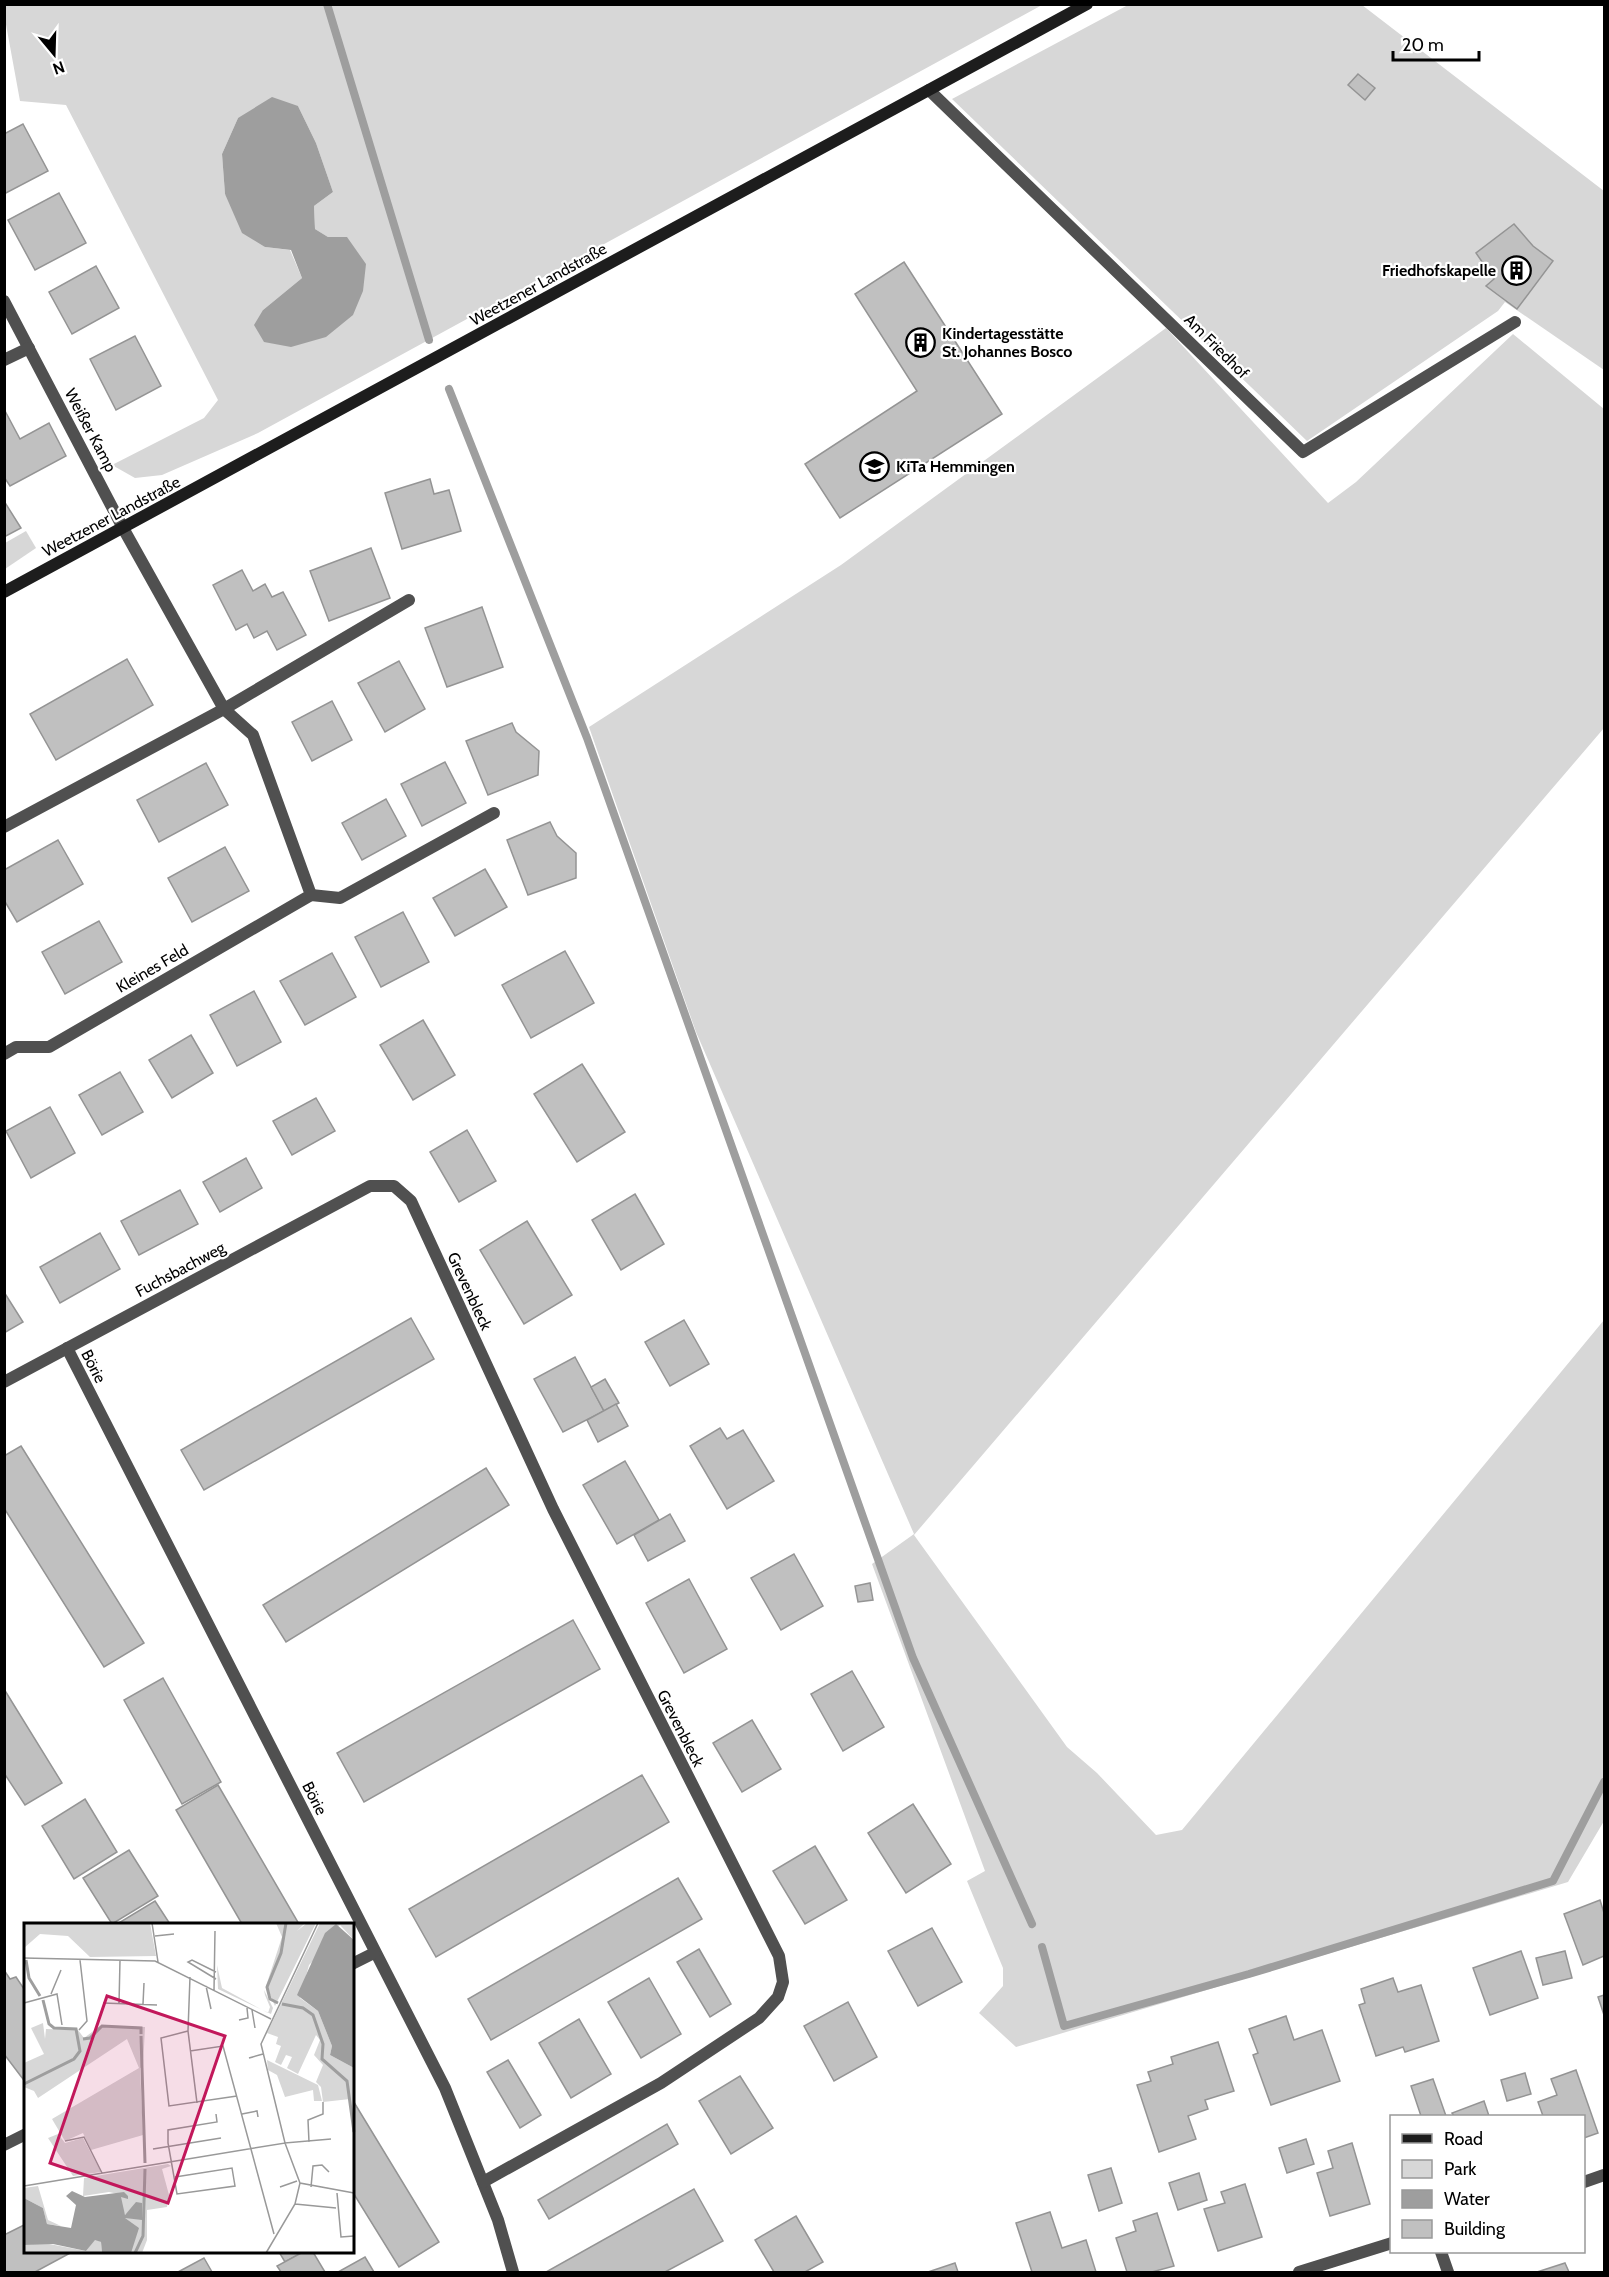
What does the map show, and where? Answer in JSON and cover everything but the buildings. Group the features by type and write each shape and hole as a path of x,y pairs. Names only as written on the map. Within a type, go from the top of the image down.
{"main road":[{"name":"Weetzener Landstraße","path":"4,592 1087,4"}],"street":[{"name":"Am Friedhof","path":"929,90 1303,452 1515,322"},
{"name":"Weißer Kamp","path":"4,301 123,528"},
{"path":"4,360 29,348"},
{"path":"123,528 224,709 253,735 311,895 340,898 494,813"},
{"path":"4,827 224,709 409,600"},
{"name":"Kleines Feld","path":"4,1054 16,1047 49,1047 311,895"},
{"name":"Grevenbleck","path":"370,1186 394,1185 411,1201 553,1509 779,1956 783,1982 778,1997 759,2018 661,2082 483,2182"},
{"name":"Fuchsbachweg","path":"4,1382 370,1186"},
{"name":"Börie","path":"67,1348 374,1953 445,2088 483,2182 513,2272"},
{"path":"354,1963 374,1953"},
{"path":"4,2145 24,2135"},
{"path":"1585,2182 1605,2175"},
{"path":"1299,2272 1390,2244"},
{"path":"1441,2253 1448,2272"}],"green space":[{"path":"4,5 1042,5 258,433 162,475 135,478 112,465 204,418 218,400 66,105 20,101","holes":["298,106 316,143 333,192 314,206 315,229 328,237 264,342 263,310 302,278 290,250 265,247 225,194 222,154 238,118"]},
{"path":"1128,5 1362,5 1604,191 1604,370 1505,302 1498,311 1307,441 952,99"},
{"path":"1166,328 1328,503 1356,482 1513,334 1604,409 1604,728 914,1535 1067,1747 1097,1773 1156,1835 1182,1830 1604,1320 1604,1821 1568,1882 1016,2047 979,2013 1003,1986 1003,1968 967,1881 985,1871 872,1564 914,1534 696,1032 589,727 841,565"},
{"path":"26,531 36,548 5,569 5,543"}],"water":[{"path":"272,97 298,106 316,143 333,192 314,206 315,229 328,237 347,237 366,264 363,291 353,315 326,337 291,347 264,342 254,325 263,310 302,278 291,250 265,247 242,233 225,194 222,154 238,118"}],"waterway":[{"path":"327,4 429,340"},
{"path":"449,389 587,738 913,1658 1032,1924"},
{"path":"1042,1947 1064,2026 1249,1974 1553,1881 1604,1782"}],"place":[{"name":"Friedhofskapelle","path":"1517,270"},
{"name":"Kindertagesstätte St. Johannes Bosco","path":"921,342"},
{"name":"KiTa Hemmingen","path":"875,466"}]}
